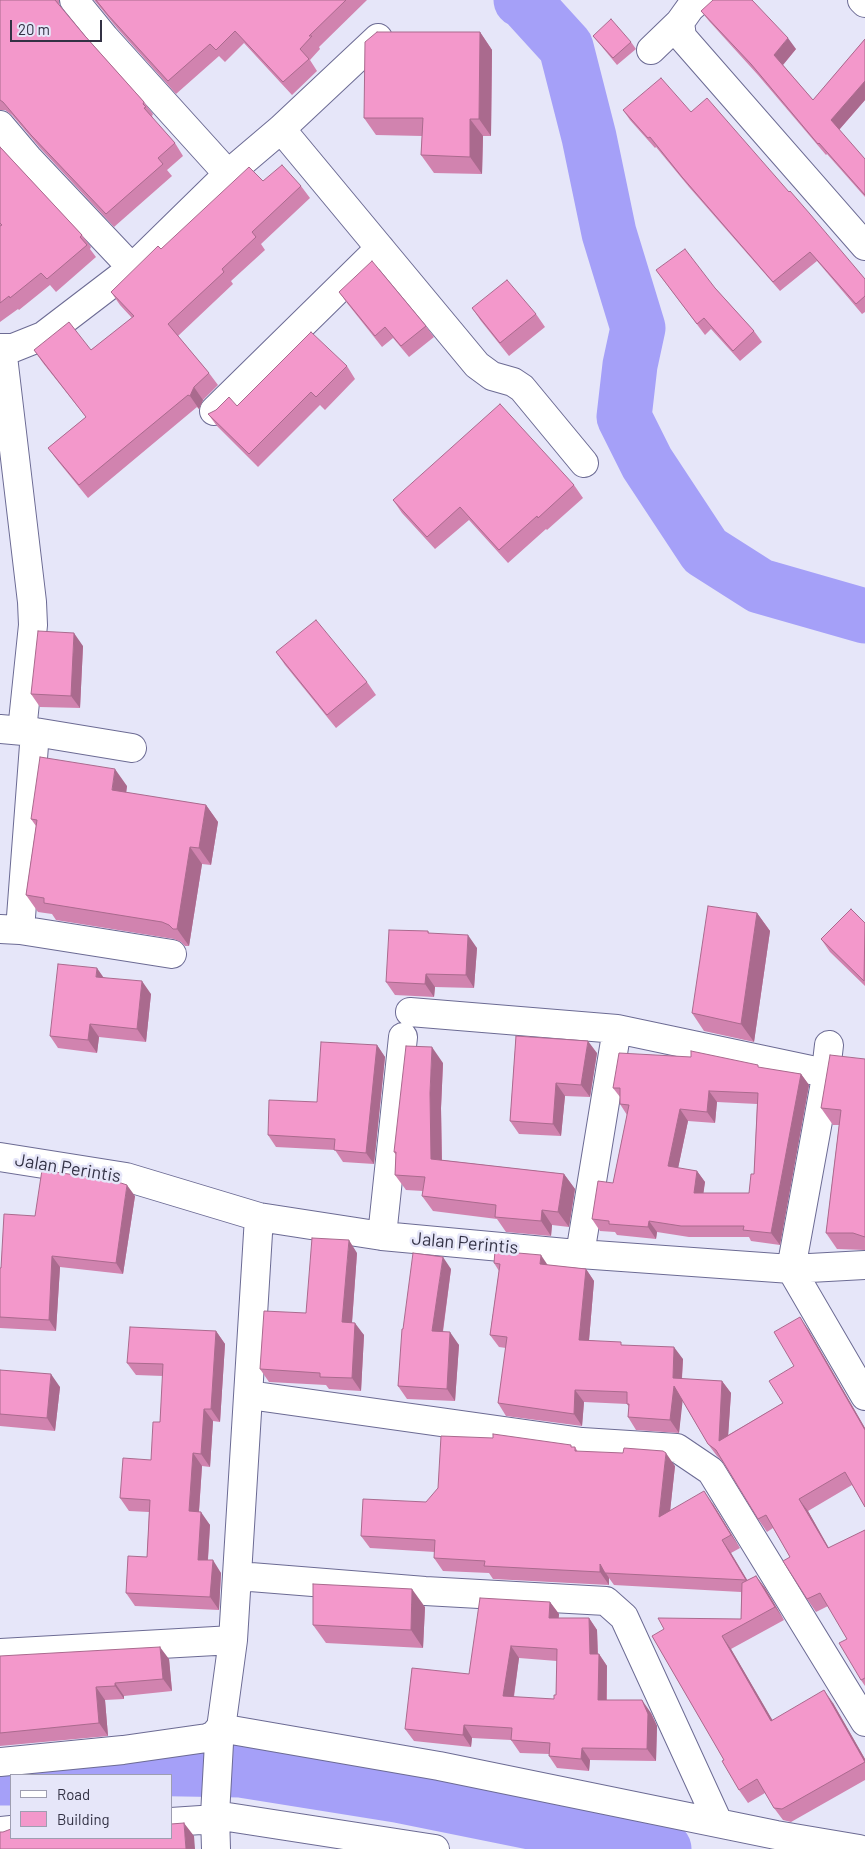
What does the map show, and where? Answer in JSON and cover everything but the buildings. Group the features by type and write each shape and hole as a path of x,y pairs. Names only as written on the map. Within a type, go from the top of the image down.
{"street":[{"path":"74,0 105,38 228,174"},
{"path":"651,50 680,22 690,8 699,0"},
{"path":"862,0 865,3"},
{"path":"680,22 682,37 865,246"},
{"path":"172,954 10,929 19,731 33,625 32,602 1,348 13,348 44,336 132,268 228,174 281,129 378,38"},
{"path":"0,124 28,158 132,268"},
{"path":"281,129 477,364 492,376 513,382 522,388 584,464"},
{"path":"214,411 380,248"},
{"path":"19,731 132,748"},
{"path":"382,1236 406,1025 617,1029 825,1073"},
{"path":"580,1254 617,1029"},
{"path":"829,1045 824,1088 791,1269 865,1396"},
{"name":"Jalan Perintis","path":"0,1157 126,1177 260,1217 382,1236 580,1254 791,1269 865,1265"},
{"path":"216,1849 220,1736 233,1640 238,1576 260,1217"},
{"path":"249,1394 582,1442 677,1448 711,1471 865,1722"},
{"path":"238,1576 425,1591 606,1600 624,1617 718,1822"},
{"path":"0,1653 233,1640"},
{"path":"0,1762 123,1750 207,1738 214,1735 439,1766 859,1849"},
{"path":"172,1822 216,1815 424,1848"}],"waterway":[{"path":"521,0 525,2 566,47 589,137 609,233 638,328 630,365 624,417 647,463 705,551 760,586 865,616"},
{"path":"70,1774 127,1768 241,1770 397,1795 664,1849"},
{"path":"0,1778 10,1778"}]}
